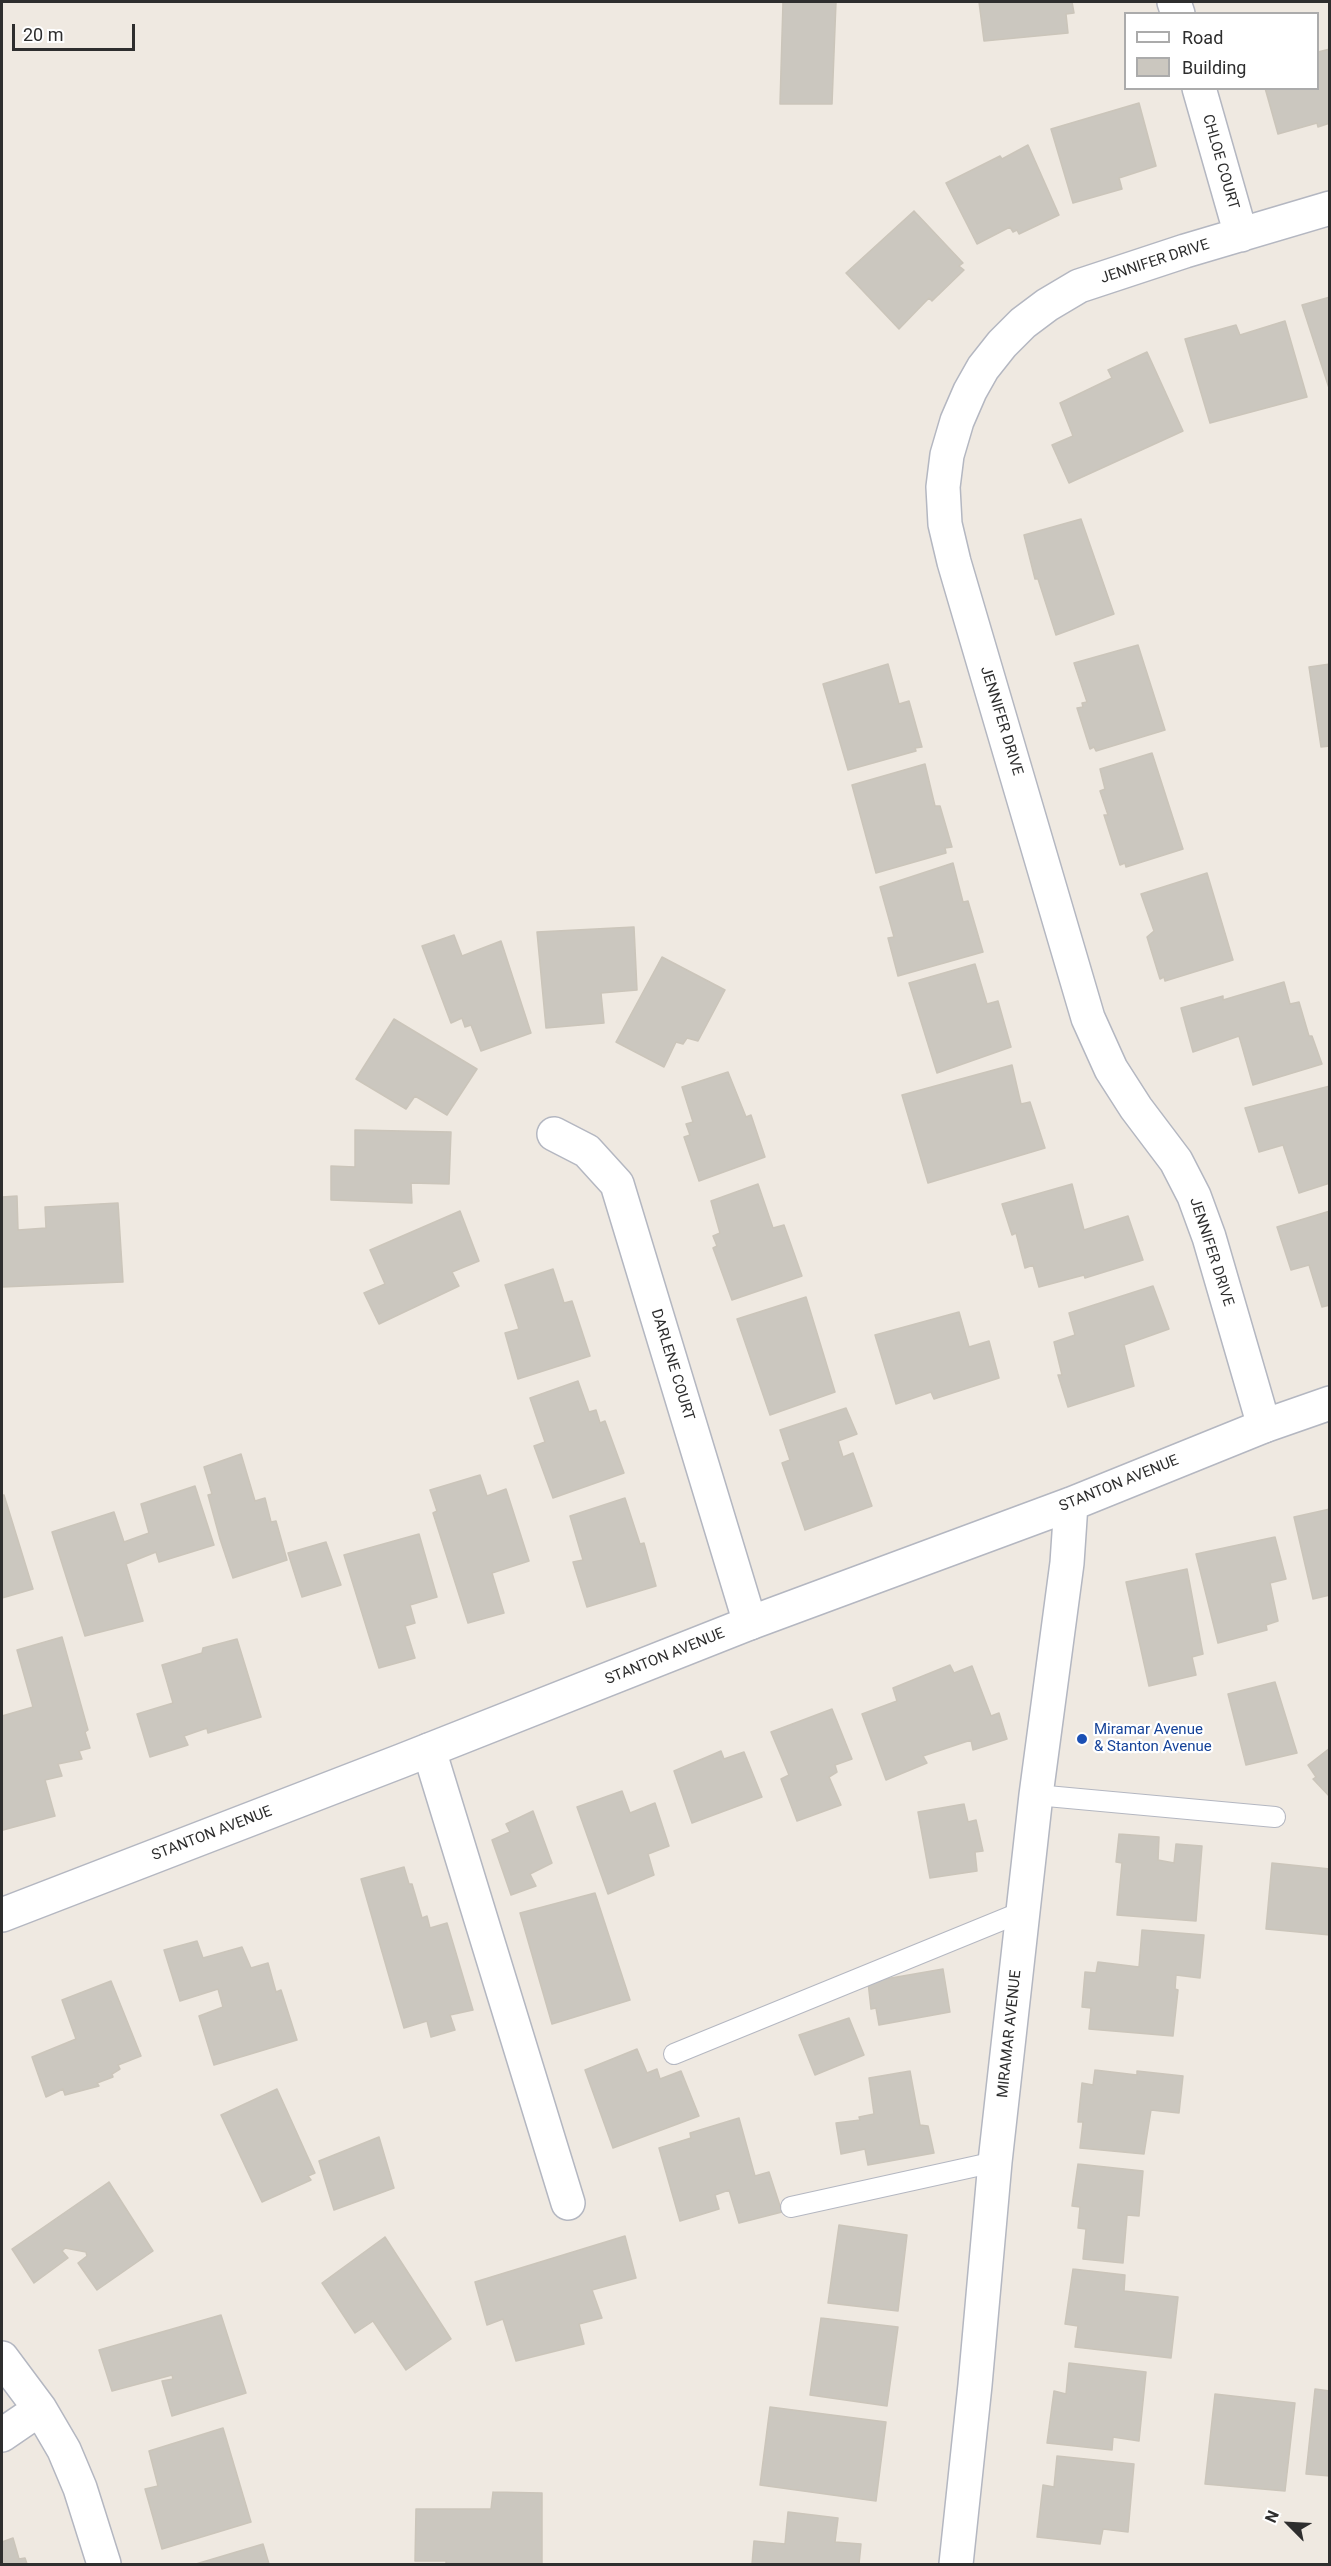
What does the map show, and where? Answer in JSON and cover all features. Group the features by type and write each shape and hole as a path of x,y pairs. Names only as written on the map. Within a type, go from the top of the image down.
{"street":[{"name":"CHLOE COURT","path":"1200,90 1241,235"},
{"name":"JENNIFER DRIVE","path":"1264,1426 1209,1237 1194,1196 1176,1161 1136,1108 1111,1069 1088,1018 954,562 945,524 943,487 947,454 957,421 983,368 1023,323 1047,305 1079,286 1329,208"},
{"name":"DARLENE COURT","path":"554,1134 587,1151 617,1184 750,1623"},
{"name":"STANTON AVENUE","path":"2,1915 750,1623 1071,1504 1329,1402"},
{"name":"MIRAMAR AVENUE","path":"956,2565 995,2162 1036,1795 1067,1563 1071,1504"},
{"path":"429,1750 568,2203"},
{"path":"2,2358 40,2409 64,2450 81,2488 104,2565"},
{"path":"2,2435 40,2409"}],"lane":[{"path":"1036,1795 1275,1816"},
{"path":"674,2054 1024,1911"},
{"path":"791,2206 995,2162"}],"building":[{"path":"783,2 836,2 832,104 780,104"},
{"path":"979,2 1072,2 1074,13 1066,14 1068,33 984,41"},
{"path":"1330,49 1330,123 1318,127 1317,123 1278,134 1266,90 1319,90 1319,52"},
{"path":"1139,103 1156,166 1119,178 1122,189 1073,203 1051,129"},
{"path":"1028,145 1059,215 1019,234 1017,230 1013,232 1010,227 977,244 946,183"},
{"path":"914,211 963,263 959,266 964,270 932,301 929,298 899,329 846,273"},
{"path":"1330,297 1330,387 1329,388 1302,305"},
{"path":"1285,321 1307,397 1210,423 1185,339 1236,325 1240,335"},
{"path":"1147,352 1183,431 1069,483 1052,445 1073,436 1060,403 1112,378 1108,370"},
{"path":"1081,519 1114,614 1056,635 1038,579 1035,579 1024,535"},
{"path":"1138,645 1165,730 1096,751 1094,747 1090,749 1077,708 1083,707 1082,703 1087,702 1074,663"},
{"path":"888,664 899,704 909,701 922,747 915,748 916,751 848,770 823,684"},
{"path":"1330,664 1330,746 1321,747 1309,667"},
{"path":"1152,753 1183,849 1126,867 1125,863 1120,865 1104,815 1108,815 1100,791 1105,789 1100,769"},
{"path":"925,764 935,806 940,806 952,847 945,848 946,853 876,873 852,785"},
{"path":"953,863 963,902 968,901 983,952 898,976 888,938 894,937 880,887"},
{"path":"1207,873 1233,960 1165,981 1164,977 1160,979 1147,937 1154,931 1141,894"},
{"path":"634,927 637,990 601,993 604,1023 546,1028 537,932"},
{"path":"454,935 462,956 501,941 531,1033 481,1051 471,1025 465,1027 462,1018 451,1023 422,946"},
{"path":"662,957 725,990 698,1041 687,1038 683,1044 676,1042 664,1067 616,1042"},
{"path":"975,964 987,1004 998,1001 1011,1047 937,1073 909,983"},
{"path":"1284,982 1290,1004 1299,1002 1309,1036 1312,1036 1322,1064 1253,1085 1239,1036 1193,1052 1181,1008 1223,996 1223,1000"},
{"path":"394,1019 477,1069 447,1115 415,1096 406,1109 356,1079"},
{"path":"1012,1065 1021,1104 1030,1102 1045,1148 928,1183 902,1095"},
{"path":"728,1072 746,1117 751,1115 765,1157 699,1181 684,1137 690,1135 686,1124 693,1122 682,1087"},
{"path":"1330,1086 1330,1183 1299,1193 1283,1145 1259,1152 1245,1108"},
{"path":"355,1130 451,1132 449,1184 411,1183 412,1203 331,1200 331,1166 355,1167"},
{"path":"758,1184 773,1228 784,1225 802,1276 732,1300 713,1248 717,1246 713,1236 720,1233 711,1201"},
{"path":"1072,1184 1084,1230 1128,1216 1143,1260 1085,1278 1084,1275 1039,1287 1033,1265 1025,1268 1016,1233 1012,1235 1002,1204"},
{"path":"17,1196 18,1230 46,1228 45,1207 118,1203 123,1282 2,1287 2,1197"},
{"path":"460,1211 479,1261 452,1272 459,1286 379,1324 364,1293 385,1284 370,1250"},
{"path":"1330,1211 1330,1305 1322,1307 1309,1265 1291,1270 1277,1227"},
{"path":"553,1269 564,1303 572,1301 590,1356 518,1379 505,1333 519,1329 505,1285"},
{"path":"1153,1286 1169,1329 1124,1345 1134,1386 1068,1407 1058,1375 1062,1375 1054,1342 1075,1335 1069,1313"},
{"path":"806,1297 835,1392 770,1415 737,1319"},
{"path":"959,1312 969,1347 989,1341 999,1378 934,1399 931,1392 896,1404 875,1335"},
{"path":"578,1381 589,1412 596,1410 600,1423 605,1421 624,1473 553,1498 534,1446 545,1442 530,1398"},
{"path":"846,1408 857,1434 838,1441 843,1457 853,1453 872,1506 805,1530 782,1463 790,1460 780,1430"},
{"path":"241,1454 255,1501 265,1498 271,1522 276,1521 287,1560 233,1578 208,1495 212,1494 204,1467"},
{"path":"480,1475 487,1496 506,1489 529,1561 492,1573 504,1613 468,1623 433,1513 437,1511 430,1490"},
{"path":"195,1486 214,1545 159,1562 156,1552 126,1564 143,1621 85,1636 52,1532 114,1512 124,1542 149,1533 141,1504"},
{"path":"2,1495 4,1495 33,1589 2,1598"},
{"path":"625,1498 640,1544 644,1543 656,1586 587,1607 573,1562 583,1560 570,1516"},
{"path":"1330,1509 1330,1595 1313,1599 1294,1517"},
{"path":"419,1534 437,1597 410,1605 415,1623 405,1626 415,1658 379,1668 344,1555"},
{"path":"1275,1537 1286,1579 1270,1583 1278,1621 1266,1625 1267,1630 1218,1643 1196,1554"},
{"path":"326,1542 341,1585 302,1597 288,1553"},
{"path":"1187,1569 1203,1654 1192,1657 1196,1675 1149,1686 1126,1582"},
{"path":"62,1637 88,1730 85,1732 90,1748 79,1751 82,1759 58,1764 62,1776 45,1780 55,1816 3,1830 2,1716 33,1707 17,1650"},
{"path":"237,1639 261,1717 208,1733 207,1728 184,1736 188,1745 150,1757 137,1714 173,1703 162,1665 202,1653 203,1648"},
{"path":"950,1665 954,1673 972,1666 991,1716 999,1713 1007,1739 973,1750 971,1740 923,1756 927,1763 886,1780 862,1714 897,1701 893,1688"},
{"path":"1275,1682 1297,1753 1246,1765 1228,1694"},
{"path":"832,1709 852,1759 835,1765 837,1772 829,1777 841,1805 797,1821 781,1779 789,1775 771,1732"},
{"path":"1330,1748 1330,1797 1313,1779 1316,1777 1308,1765"},
{"path":"721,1751 724,1759 744,1752 762,1797 692,1823 674,1771"},
{"path":"622,1791 630,1813 655,1803 669,1846 648,1854 654,1875 608,1894 577,1807"},
{"path":"964,1804 968,1822 976,1820 983,1851 975,1852 977,1871 930,1878 918,1812"},
{"path":"533,1811 552,1863 530,1874 536,1886 511,1895 492,1840 510,1832 506,1824"},
{"path":"1119,1834 1159,1837 1158,1860 1174,1863 1176,1844 1202,1846 1196,1921 1117,1915 1122,1863 1116,1862"},
{"path":"1272,1863 1330,1869 1330,1935 1266,1929"},
{"path":"404,1867 409,1884 412,1884 422,1918 427,1916 430,1928 447,1923 473,2010 450,2015 455,2030 431,2037 427,2021 404,2028 361,1879"},
{"path":"595,1893 630,2000 552,2024 520,1913"},
{"path":"1142,1930 1204,1935 1200,1978 1176,1975 1175,1989 1178,1990 1173,2036 1089,2029 1091,2008 1082,2007 1085,1972 1096,1973 1098,1962 1139,1967"},
{"path":"197,1941 203,1958 242,1947 251,1968 268,1963 276,1992 281,1990 297,2040 214,2065 199,2016 223,2007 218,1989 180,2001 164,1950"},
{"path":"943,1969 950,2012 879,2025 876,2008 871,2009 868,1982"},
{"path":"111,1981 141,2056 118,2065 120,2069 112,2074 113,2077 97,2083 99,2086 65,2095 63,2089 46,2097 32,2057 76,2039 62,2000"},
{"path":"849,2018 864,2055 815,2075 799,2035"},
{"path":"637,2049 647,2073 657,2069 660,2079 681,2071 699,2116 613,2148 585,2070"},
{"path":"1095,2070 1137,2075 1137,2071 1183,2076 1179,2113 1151,2110 1144,2154 1080,2148 1083,2122 1078,2122 1082,2083 1093,2085"},
{"path":"910,2071 920,2125 928,2126 934,2153 868,2165 865,2149 841,2154 836,2123 860,2120 859,2117 874,2114 869,2078"},
{"path":"277,2089 315,2173 308,2176 311,2180 262,2202 221,2115"},
{"path":"739,2118 755,2176 769,2172 782,2212 739,2223 729,2190 715,2195 719,2209 680,2221 659,2148 691,2138 690,2133"},
{"path":"379,2137 394,2188 334,2210 319,2161"},
{"path":"1078,2164 1143,2171 1139,2216 1127,2215 1123,2263 1083,2259 1086,2229 1078,2228 1080,2207 1072,2206"},
{"path":"109,2182 153,2251 97,2290 78,2263 87,2256 86,2252 65,2248 62,2251 68,2258 34,2283 12,2249"},
{"path":"839,2225 907,2235 898,2311 828,2303"},
{"path":"625,2236 636,2278 592,2290 602,2318 579,2324 584,2344 516,2361 503,2319 487,2325 475,2282"},
{"path":"385,2237 451,2339 406,2370 373,2321 355,2333 322,2283"},
{"path":"1073,2269 1125,2275 1124,2291 1178,2297 1171,2358 1075,2347 1078,2326 1065,2324"},
{"path":"221,2315 246,2393 172,2416 162,2381 173,2379 172,2375 112,2391 99,2350"},
{"path":"821,2318 898,2327 887,2406 810,2395"},
{"path":"1069,2363 1146,2372 1139,2441 1113,2437 1112,2450 1047,2443 1054,2391 1066,2394"},
{"path":"1315,2389 1330,2391 1330,2476 1306,2474"},
{"path":"1215,2394 1295,2403 1285,2491 1205,2484"},
{"path":"770,2407 886,2422 876,2501 760,2485"},
{"path":"223,2428 251,2522 162,2549 145,2489 158,2486 149,2451"},
{"path":"1057,2456 1134,2464 1128,2532 1103,2529 1100,2544 1037,2537 1043,2485 1054,2487"},
{"path":"493,2492 542,2493 542,2564 446,2564 446,2561 415,2561 416,2509 491,2509"},
{"path":"788,2512 838,2518 835,2542 861,2544 859,2564 752,2564 754,2541 785,2544"},
{"path":"13,2538 19,2559 25,2558 27,2564 2,2564 2,2542"},
{"path":"263,2544 269,2564 196,2564"}],"place":[{"name":"Miramar Avenue & Stanton Avenue","path":"1082,1739"}]}
